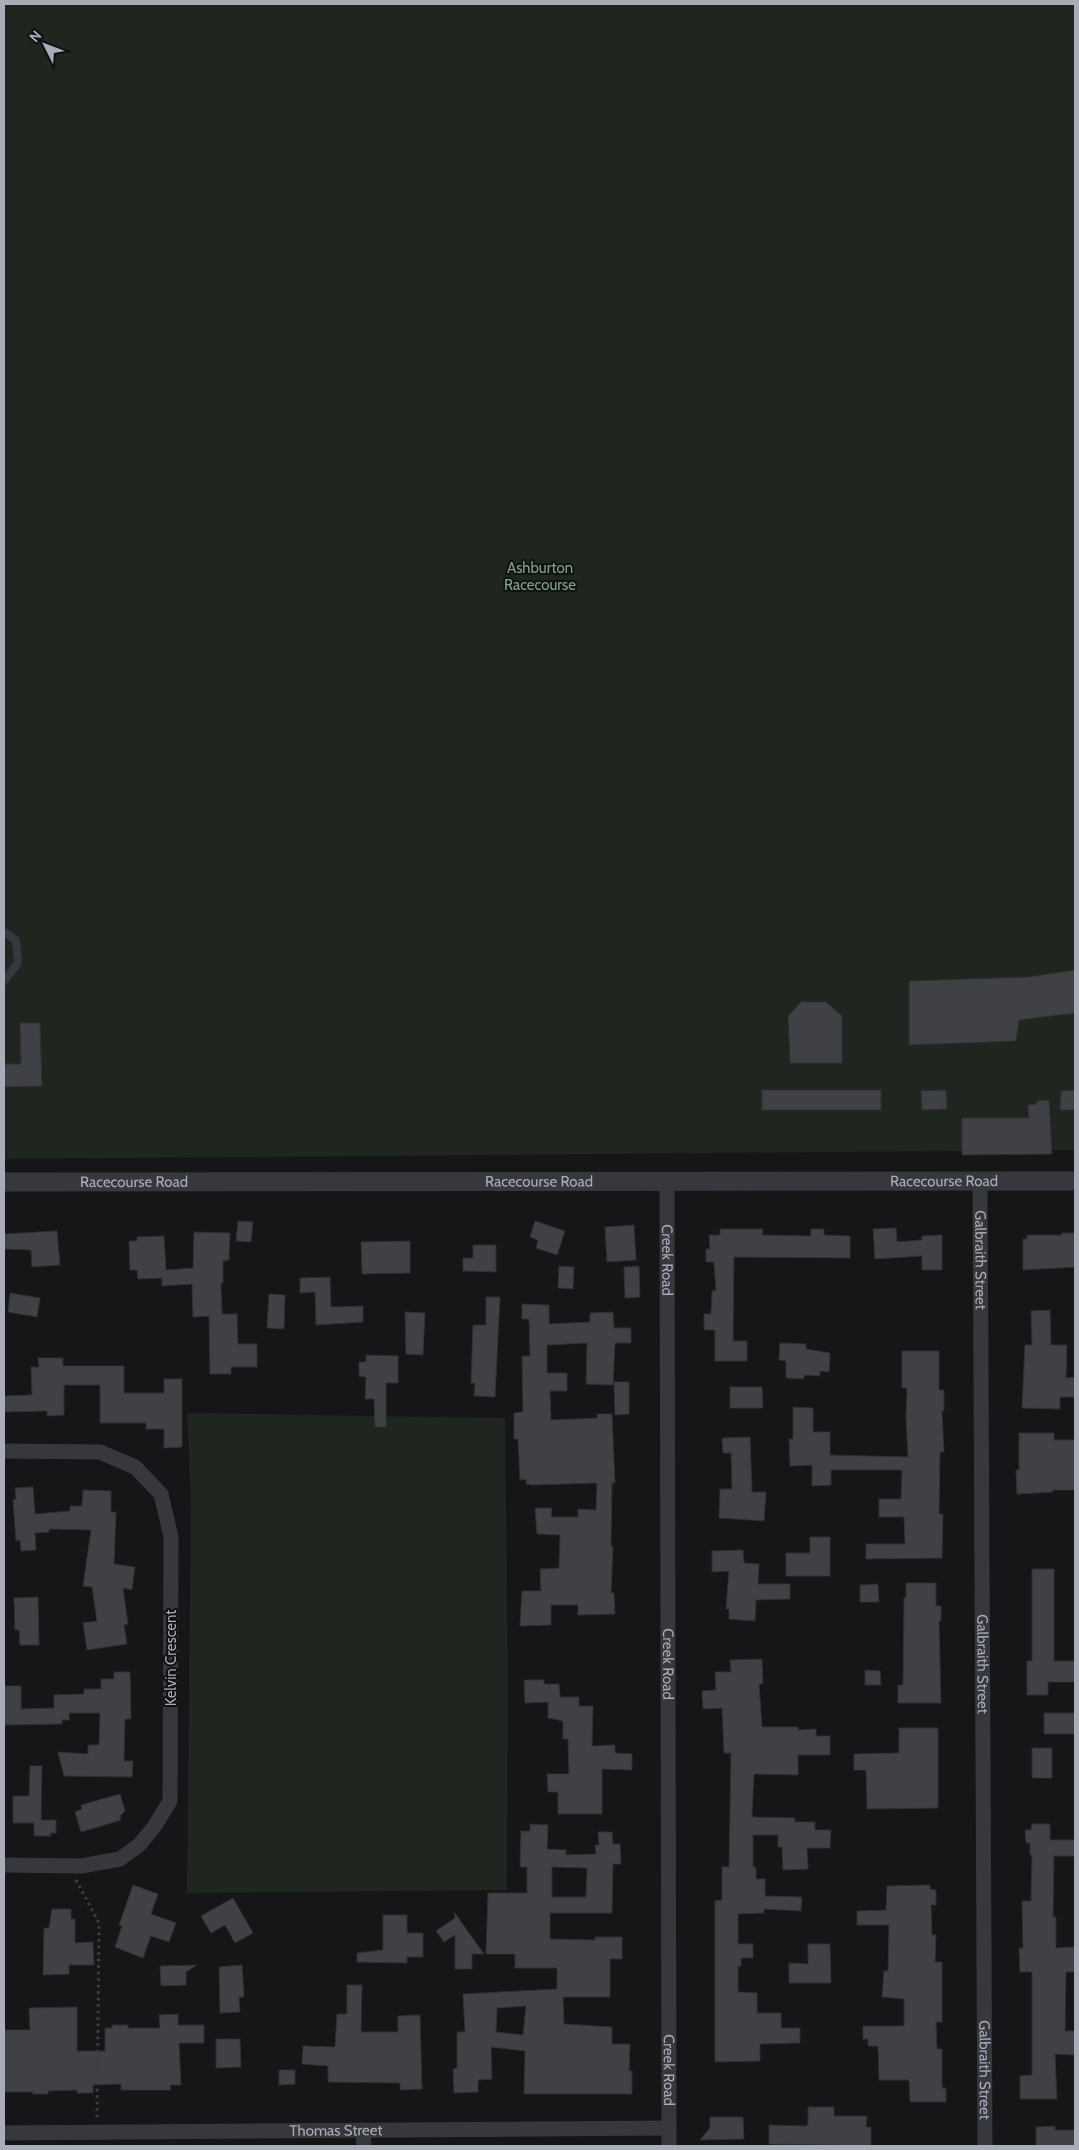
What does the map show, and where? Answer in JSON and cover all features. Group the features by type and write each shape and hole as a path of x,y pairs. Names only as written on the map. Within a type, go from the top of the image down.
{"street":[{"name":"Racecourse Road","path":"4,1182 1075,1181"},
{"name":"Creek Road","path":"668,1182 669,2146"},
{"name":"Galbraith Street","path":"980,1182 985,2146"},
{"name":"Kelvin Crescent","path":"4,1452 100,1452 135,1467 162,1494 172,1537 170,1801 154,1827 139,1845 120,1859 81,1866 4,1865"},
{"name":"Thomas Street","path":"4,2133 32,2140 96,2131 669,2128"},
{"path":"363,2130 364,2146"}],"lane":[{"path":"4,932 16,940 18,963 4,981"}],"path":[{"path":"75,1878 99,1923 96,2131"}],"green space":[{"name":"Ashburton Racecourse","path":"4,4 1075,4 1075,1150 4,1159"},
{"path":"187,1413 505,1418 508,1679 507,1890 187,1893 191,1503"}],"building":[{"path":"1075,970 1075,1013 1019,1020 1016,1041 909,1045 909,981 1029,977"},
{"path":"801,1002 826,1002 842,1016 842,1063 790,1063 788,1016"},
{"path":"20,1023 40,1023 42,1086 4,1087 4,1064 21,1064"},
{"path":"762,1090 881,1090 881,1110 762,1110"},
{"path":"946,1090 947,1109 922,1110 921,1091"},
{"path":"1075,1090 1075,1110 1060,1110 1061,1091"},
{"path":"1049,1100 1052,1154 962,1155 962,1118 1029,1118 1028,1105 1037,1104 1036,1101"},
{"path":"238,1221 253,1222 251,1242 236,1241"},
{"path":"535,1221 565,1231 557,1255 536,1248 538,1240 530,1237"},
{"path":"634,1225 636,1260 607,1262 605,1227"},
{"path":"896,1228 897,1242 922,1240 922,1236 942,1235 942,1270 922,1270 922,1256 875,1259 873,1229"},
{"path":"720,1229 763,1229 762,1235 811,1236 811,1229 824,1229 824,1235 850,1236 850,1258 734,1257 733,1341 747,1341 747,1361 715,1361 715,1330 704,1330 704,1314 711,1314 712,1291 716,1291 714,1262 706,1262 706,1249 710,1249 709,1235 720,1235"},
{"path":"57,1231 60,1265 32,1267 31,1250 4,1249 4,1234"},
{"path":"194,1232 230,1233 229,1260 223,1261 223,1283 221,1283 222,1314 237,1314 238,1344 257,1344 257,1367 231,1367 231,1374 210,1374 209,1316 193,1317 192,1284 162,1286 162,1278 138,1279 137,1270 130,1270 129,1241 137,1241 137,1237 164,1236 166,1270 193,1268"},
{"path":"1062,1233 1075,1233 1075,1267 1023,1270 1023,1239 1027,1239 1027,1235 1062,1235"},
{"path":"410,1241 410,1273 362,1274 361,1242"},
{"path":"473,1245 496,1245 496,1272 463,1271 463,1258 473,1258"},
{"path":"559,1266 574,1267 573,1289 558,1288"},
{"path":"639,1266 640,1297 625,1298 624,1267"},
{"path":"330,1277 331,1307 363,1306 363,1322 316,1325 315,1292 300,1293 300,1278"},
{"path":"10,1293 40,1298 37,1317 8,1312"},
{"path":"269,1294 285,1295 284,1329 267,1328"},
{"path":"486,1297 500,1297 495,1397 474,1396 475,1383 471,1383 473,1325 486,1325"},
{"path":"522,1304 549,1305 549,1324 590,1322 590,1313 613,1312 614,1328 631,1328 631,1343 615,1343 613,1385 586,1384 587,1343 547,1345 547,1373 567,1373 567,1391 550,1391 551,1420 598,1418 597,1414 612,1414 615,1483 612,1483 611,1546 613,1546 611,1593 614,1593 615,1614 578,1615 578,1605 551,1605 551,1625 520,1626 522,1591 541,1591 540,1569 559,1568 560,1535 537,1534 535,1508 552,1508 551,1517 578,1517 578,1509 596,1510 597,1483 533,1485 526,1484 526,1479 520,1480 518,1439 514,1439 514,1413 523,1412 522,1356 530,1356 529,1319 522,1319"},
{"path":"1050,1310 1051,1345 1067,1345 1066,1378 1075,1377 1075,1397 1060,1397 1060,1409 1022,1408 1025,1345 1032,1345 1031,1311"},
{"path":"405,1312 425,1313 423,1355 406,1354"},
{"path":"780,1343 806,1344 806,1349 830,1353 829,1372 820,1371 820,1376 804,1375 804,1379 786,1378 786,1361 779,1360"},
{"path":"902,1351 939,1351 939,1390 944,1390 944,1411 942,1411 944,1452 940,1452 939,1514 943,1514 942,1558 866,1559 866,1544 905,1544 904,1517 879,1517 879,1499 901,1499 902,1470 831,1470 831,1485 812,1486 812,1465 790,1466 789,1439 793,1439 793,1407 813,1408 813,1432 830,1432 830,1455 908,1457 907,1388 902,1388"},
{"path":"366,1355 398,1356 398,1383 386,1383 386,1427 375,1427 374,1399 365,1399 366,1377 359,1376 359,1362 366,1362"},
{"path":"38,1358 63,1358 63,1366 124,1366 124,1393 164,1393 164,1379 182,1379 182,1447 164,1448 164,1429 146,1429 146,1423 100,1423 100,1385 64,1385 64,1415 47,1416 47,1411 4,1412 4,1396 32,1395 31,1367 39,1367"},
{"path":"614,1382 629,1382 629,1414 615,1415"},
{"path":"730,1387 762,1387 763,1408 730,1408"},
{"path":"1019,1433 1054,1433 1054,1440 1075,1440 1075,1490 1053,1490 1053,1492 1017,1494 1016,1470 1019,1470"},
{"path":"750,1437 752,1492 766,1492 764,1521 719,1518 720,1489 732,1489 731,1453 723,1453 722,1438"},
{"path":"33,1487 35,1514 70,1511 70,1506 82,1506 83,1490 111,1491 111,1512 116,1512 114,1564 135,1567 132,1590 123,1588 128,1624 124,1625 127,1644 87,1650 83,1623 97,1621 92,1587 83,1586 91,1530 49,1529 49,1532 35,1533 36,1550 21,1551 20,1540 16,1541 13,1500 16,1499 15,1488"},
{"path":"810,1537 830,1537 830,1576 786,1576 786,1553 810,1553"},
{"path":"743,1550 744,1563 759,1564 758,1584 790,1584 790,1599 756,1600 755,1621 729,1619 729,1609 726,1609 729,1571 712,1572 712,1551"},
{"path":"1032,1569 1054,1569 1054,1661 1075,1661 1075,1682 1048,1682 1048,1695 1027,1695 1027,1661 1032,1661"},
{"path":"906,1583 936,1583 936,1606 941,1606 941,1621 939,1621 941,1703 898,1703 898,1685 903,1685 904,1598 906,1598"},
{"path":"878,1584 879,1602 860,1602 860,1585"},
{"path":"38,1597 39,1645 20,1645 19,1630 15,1630 14,1598"},
{"path":"762,1659 763,1684 759,1684 762,1727 798,1727 798,1730 816,1729 816,1736 830,1736 830,1755 798,1755 798,1775 754,1774 752,1815 753,1817 795,1818 795,1822 815,1822 815,1830 831,1830 830,1848 807,1848 808,1869 783,1870 782,1847 778,1847 778,1835 753,1835 753,1867 756,1867 756,1879 765,1879 765,1896 802,1897 801,1911 764,1909 764,1913 738,1914 738,1944 753,1944 753,1958 741,1958 741,1966 738,1967 738,1992 757,1993 757,2013 781,2013 781,2028 800,2028 800,2043 760,2044 760,2061 715,2062 715,1901 722,1900 722,1867 729,1867 731,1753 724,1753 722,1708 703,1709 702,1691 716,1690 715,1672 731,1672 730,1660"},
{"path":"865,1670 880,1671 881,1685 865,1685"},
{"path":"114,1672 130,1672 131,1719 125,1719 124,1761 133,1761 132,1777 64,1776 58,1752 88,1754 88,1745 99,1745 100,1713 69,1713 69,1720 62,1720 62,1724 4,1725 4,1686 21,1686 21,1709 54,1708 54,1695 84,1694 84,1689 101,1689 101,1679 114,1679"},
{"path":"524,1680 544,1680 544,1684 559,1684 560,1697 579,1697 579,1706 593,1706 592,1746 615,1745 615,1753 632,1754 632,1770 602,1769 602,1814 558,1814 558,1792 548,1792 547,1774 569,1774 568,1739 563,1739 563,1721 548,1718 548,1702 525,1703"},
{"path":"1044,1713 1075,1713 1075,1734 1044,1734"},
{"path":"899,1728 938,1728 938,1808 867,1809 866,1770 854,1770 854,1754 899,1753"},
{"path":"1032,1748 1052,1748 1052,1778 1032,1778"},
{"path":"30,1766 42,1766 41,1820 56,1820 56,1833 50,1833 51,1836 34,1836 34,1823 13,1823 13,1796 29,1796"},
{"path":"120,1794 125,1811 120,1816 121,1820 81,1832 75,1812 82,1809 81,1805"},
{"path":"530,1824 548,1825 547,1849 566,1850 566,1855 596,1854 595,1845 599,1845 598,1832 612,1832 613,1844 620,1844 621,1864 613,1864 612,1913 550,1913 550,1939 595,1940 595,1937 622,1937 622,1959 610,1959 610,1997 563,1997 564,2024 612,2027 612,2044 630,2044 629,2071 632,2071 632,2094 524,2094 525,2051 491,2047 492,2079 478,2080 478,2092 454,2093 453,2069 457,2068 457,2032 465,2032 463,1994 557,1989 557,1968 515,1968 515,1954 486,1954 488,1893 527,1893 527,1867 520,1867 521,1831 530,1831","holes":["552,1867 587,1868 586,1897 552,1897","526,2006 523,2035 496,2032 497,2008"]},
{"path":"1032,1824 1050,1824 1050,1840 1075,1840 1075,1856 1054,1856 1053,1917 1056,1917 1056,1948 1075,1947 1075,1972 1066,1972 1065,2031 1075,2031 1075,2055 1055,2054 1057,2099 1020,2099 1020,2076 1032,2075 1032,1972 1020,1972 1019,1948 1023,1948 1022,1901 1031,1901 1032,1855 1030,1855 1030,1843 1026,1843 1025,1830 1031,1830"},
{"path":"133,1885 158,1894 151,1914 176,1923 169,1942 151,1936 143,1958 115,1947 122,1926 119,1925"},
{"path":"930,1885 930,1889 936,1890 936,1905 931,1905 932,1935 936,1935 935,1962 942,1962 942,2022 936,2022 937,2049 942,2049 942,2088 946,2088 946,2102 910,2102 909,2080 879,2080 878,2046 868,2046 868,2039 863,2039 863,2026 904,2026 904,1999 882,1997 884,1971 888,1971 889,1925 857,1925 857,1911 886,1910 887,1886"},
{"path":"233,1898 253,1933 235,1943 225,1925 211,1933 201,1916"},
{"path":"52,1909 71,1909 71,1919 75,1919 75,1943 93,1942 94,1965 69,1965 69,1974 43,1975 44,1928 49,1928"},
{"path":"454,1912 484,1954 472,1954 472,1969 455,1969 455,1935 444,1942 436,1931 455,1918"},
{"path":"383,1915 407,1915 407,1933 423,1933 423,1957 407,1957 407,1963 357,1962 357,1953 383,1950"},
{"path":"808,1944 830,1944 831,1983 789,1983 789,1963 808,1964"},
{"path":"197,1965 186,1972 186,1985 161,1986 160,1966"},
{"path":"242,1965 244,1997 239,1997 240,2012 220,2013 219,1967"},
{"path":"347,1985 362,1985 361,2032 398,2032 398,2016 420,2015 422,2089 400,2090 400,2083 328,2082 328,2066 302,2064 303,2046 335,2047 337,2014 347,2014"},
{"path":"77,2007 77,2051 105,2051 105,2028 112,2028 112,2025 128,2025 128,2028 160,2028 159,2015 178,2014 178,2025 204,2025 204,2043 179,2043 181,2085 170,2085 171,2090 121,2090 121,2084 93,2085 93,2093 77,2093 77,2090 48,2091 48,2094 4,2092 4,2030 30,2030 29,2008"},
{"path":"216,2039 240,2039 241,2067 216,2068"},
{"path":"279,2070 295,2070 295,2084 279,2085"},
{"path":"808,2107 834,2107 834,2116 867,2116 866,2127 871,2127 871,2146 769,2144 769,2125 806,2126 808,2124"},
{"path":"710,2117 743,2117 744,2139 700,2140 710,2128"},
{"path":"1055,2126 1055,2130 1075,2130 1075,2146 1036,2146 1036,2127"}]}
